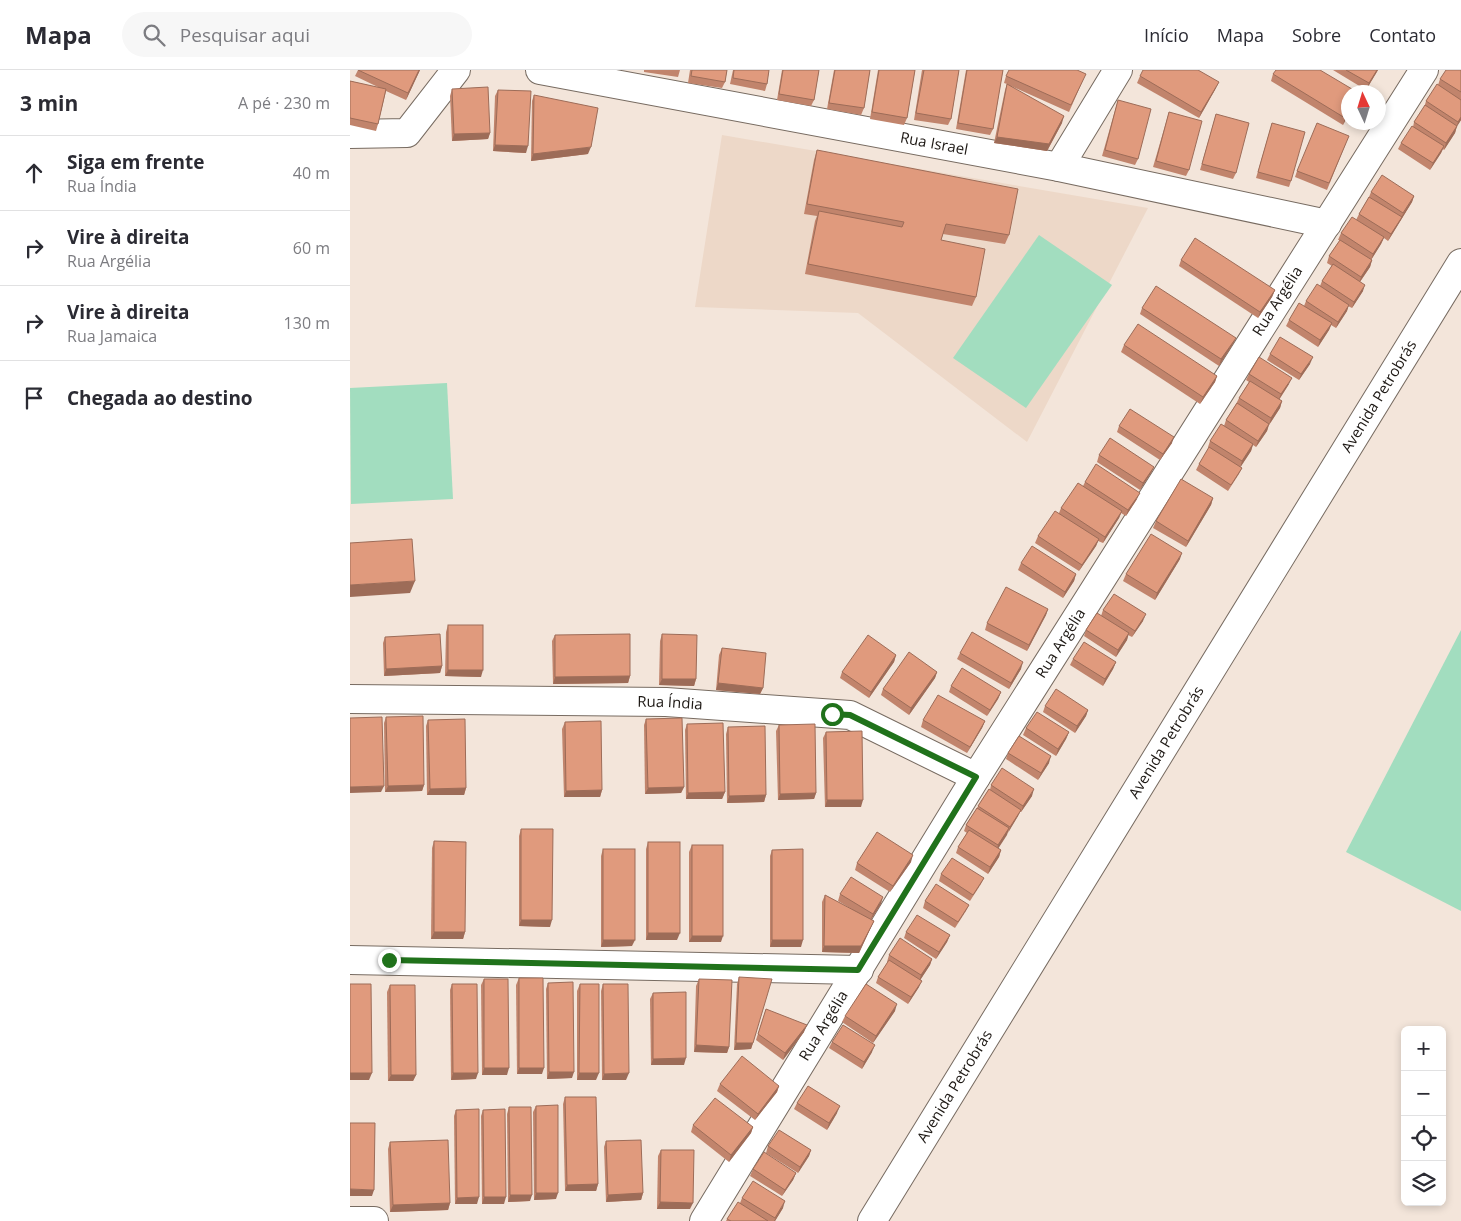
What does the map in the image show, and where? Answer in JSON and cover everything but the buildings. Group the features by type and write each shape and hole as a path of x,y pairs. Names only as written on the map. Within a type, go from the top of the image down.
{"street":[{"path":"350,134 407,133 456,70"},
{"name":"Rua Israel","path":"540,70 1059,167 1327,224"},
{"path":"1059,167 1118,70"},
{"name":"Rua Argélia","path":"704,1221 976,777 1424,70"},
{"name":"Avenida Petrobrás","path":"872,1221 1461,263"},
{"name":"Rua Índia","path":"350,699 666,702 850,715 976,777"},
{"path":"350,960 858,970"},
{"path":"350,1221 374,1221"}],"shaded area":[{"path":"722,135 1148,208 1027,442 858,313 695,307"}],"green space":[{"path":"1039,235 1112,285 1026,408 953,358"},
{"path":"447,383 453,499 351,504 350,388"},
{"path":"1461,630 1461,911 1346,852"}],"route":[{"path":"389,960 858,970 976,777 850,715 832,714"}]}
